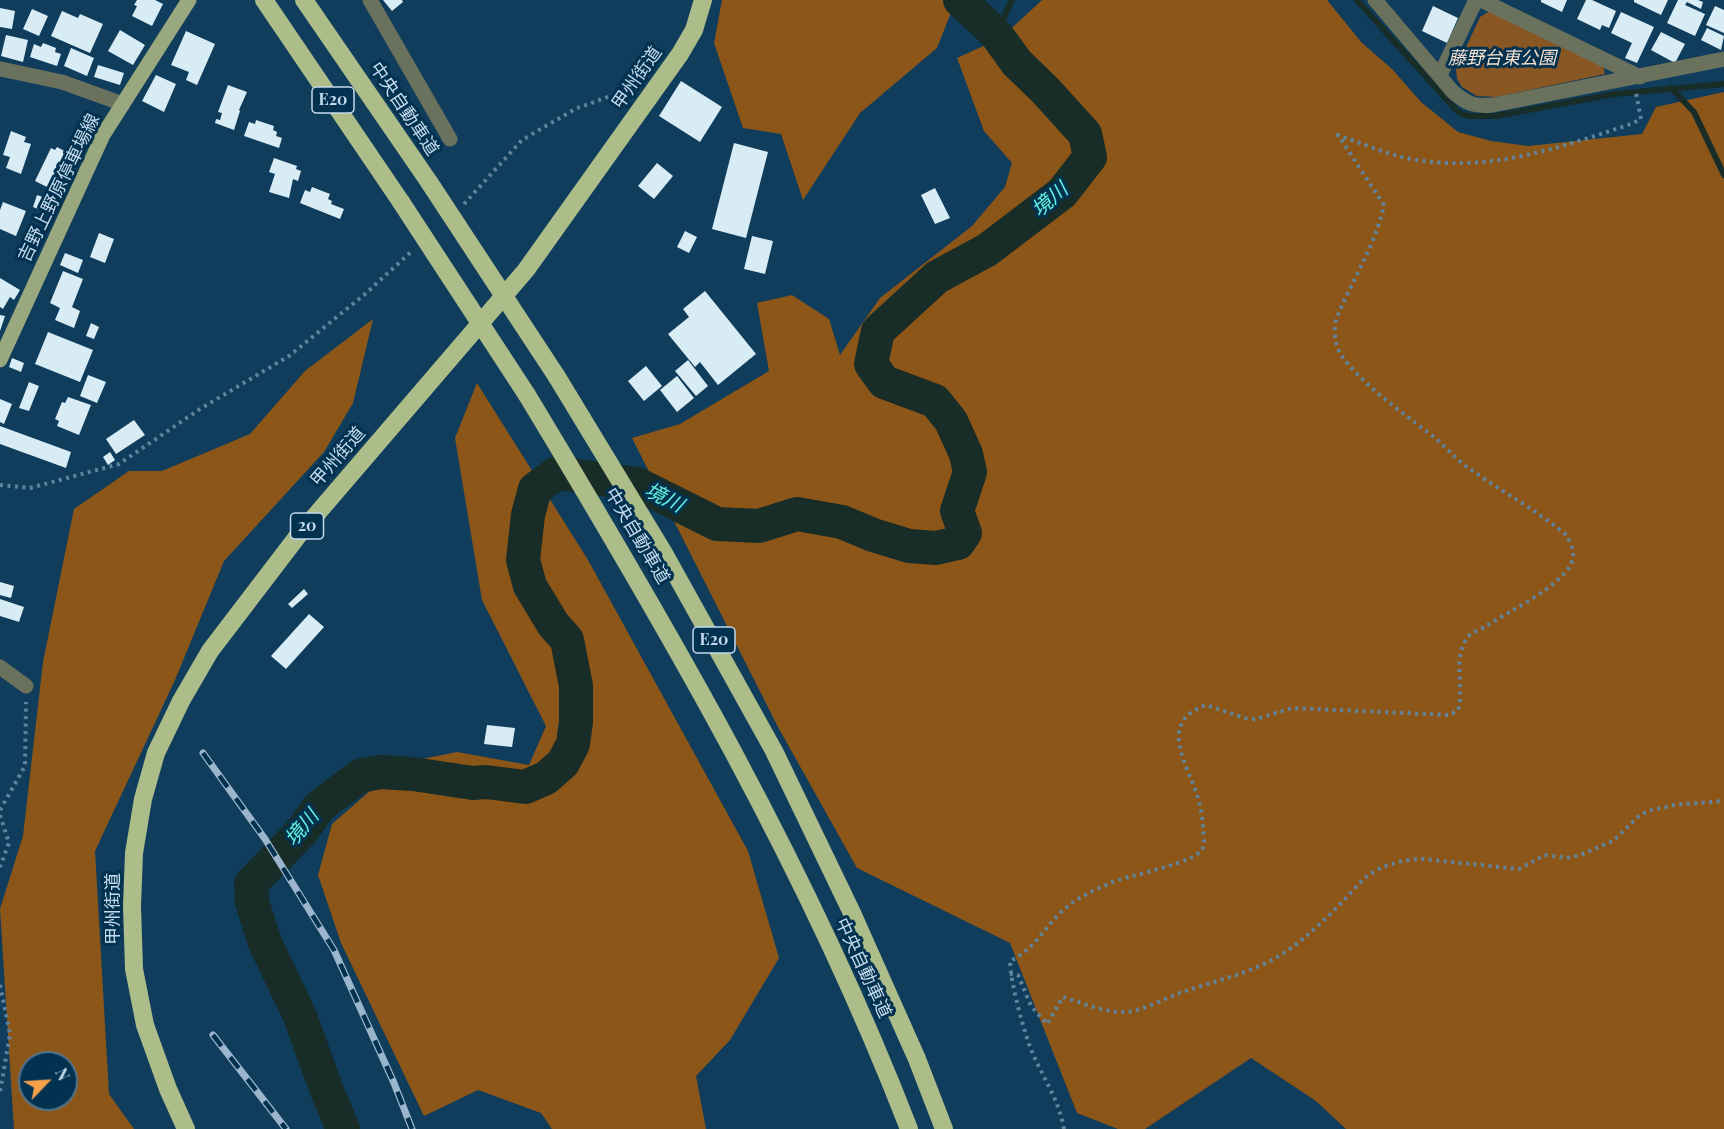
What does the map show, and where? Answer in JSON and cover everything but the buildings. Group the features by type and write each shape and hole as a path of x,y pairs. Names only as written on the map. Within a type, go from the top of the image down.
{"highway":[{"name":"中央自動車道","path":"264,0 402,202 527,395 635,574 703,693 787,854 858,1005 909,1129"},
{"name":"中央自動車道","path":"304,0 429,182 557,377 665,555 774,751 852,913 913,1050 944,1129"},
{"name":"甲州街道","path":"186,1129 168,1089 145,1025 134,969 132,906 134,853 143,799 156,753 181,701 210,651 297,537 526,270 680,54 694,30 704,0"}],"main road":[{"name":"吉野上野原停車場線","path":"0,360 103,135 184,3"}],"street":[{"path":"370,0 450,139"},
{"path":"1375,0 1453,92 1465,103 1474,106 1493,105 1724,59"},
{"path":"1440,75 1478,0 1640,77"},
{"path":"1,69 62,82 123,104"},
{"path":"0,667 26,686"}],"path":[{"path":"462,206 522,140 575,109 632,87 656,88"},
{"path":"1064,1129 1061,1113 1030,1046 1011,974 1010,961 1022,956 1032,947 1053,920 1080,898 1118,880 1176,864 1201,851 1203,827 1198,798 1178,744 1184,721 1196,709 1206,705 1212,705 1248,719 1256,719 1292,708 1450,715 1458,710 1462,698 1458,661 1468,636 1548,587 1562,575 1570,564 1573,553 1571,543 1565,534 1465,465 1434,436 1403,414 1343,358 1334,339 1336,320 1380,227 1384,206 1338,135 1391,154 1416,160 1458,164 1479,163 1536,153 1631,124 1641,119 1636,96"},
{"path":"0,485 30,488 119,464 200,409 289,356 365,294 418,246"},
{"path":"0,810 25,766 26,686"},
{"path":"1011,974 1018,975 1031,1006 1047,1024 1063,997 1108,1010 1126,1012 1239,975 1273,960 1325,920 1367,876 1392,864 1423,859 1519,869 1545,855 1567,858 1613,841 1639,816 1648,811 1674,805 1724,801"},
{"path":"0,815 9,843 0,867"},
{"path":"0,985 10,1034 0,1092"}],"green space":[{"name":"藤野台東公園","path":"1490,11 1603,65 1605,74 1496,97 1477,96 1462,87 1457,79 1456,69 1480,17"}],"shaded area":[{"path":"722,0 956,0 937,48 860,113 803,200 781,134 743,128 714,43"},
{"path":"1042,0 1327,0 1362,43 1392,69 1421,102 1458,132 1491,141 1528,146 1642,134 1656,107 1724,92 1724,1129 1346,1129 1316,1101 1251,1058 1145,1129 1118,1129 1077,1113 1010,943 857,868 778,727 632,438 680,424 769,371 757,303 792,295 829,319 840,355 880,298 972,226 1005,187 1012,163 984,131 957,58 1001,38"},
{"path":"373,319 353,403 324,452 224,561 175,680 95,851 109,1094 134,1129 14,1129 0,909 23,836 43,662 74,509 129,471 162,471 250,434 305,371"},
{"path":"477,383 588,560 748,851 779,958 730,1040 696,1076 706,1129 552,1129 541,1113 478,1090 424,1116 341,943 318,875 332,824 402,763 457,752 529,765 546,726 482,600 455,438"}],"waterway":[{"name":"境川","path":"343,1129 299,1014 265,943 252,902 251,884 302,831 320,806 360,776 380,772 413,774 473,783 486,782 525,787 546,778 563,763 573,744 576,722 576,686 567,640 553,624 530,586 523,560 528,515 535,489 557,473 637,484 717,524 759,526 797,514 842,522 909,546 936,548 958,543 965,533 957,511 970,472 966,454 951,421 935,401 884,382 871,364 878,331 937,277 987,250 1062,193 1090,157 1085,134 1017,63 996,34 960,0"},
{"path":"996,34 1012,0"},
{"path":"1357,0 1456,110 1469,116 1496,116 1614,94 1724,84"},
{"path":"1671,88 1694,112 1724,175"}],"railway":[{"path":"203,753 265,839 334,950 394,1083 412,1129"},
{"path":"213,1035 286,1129"}]}
